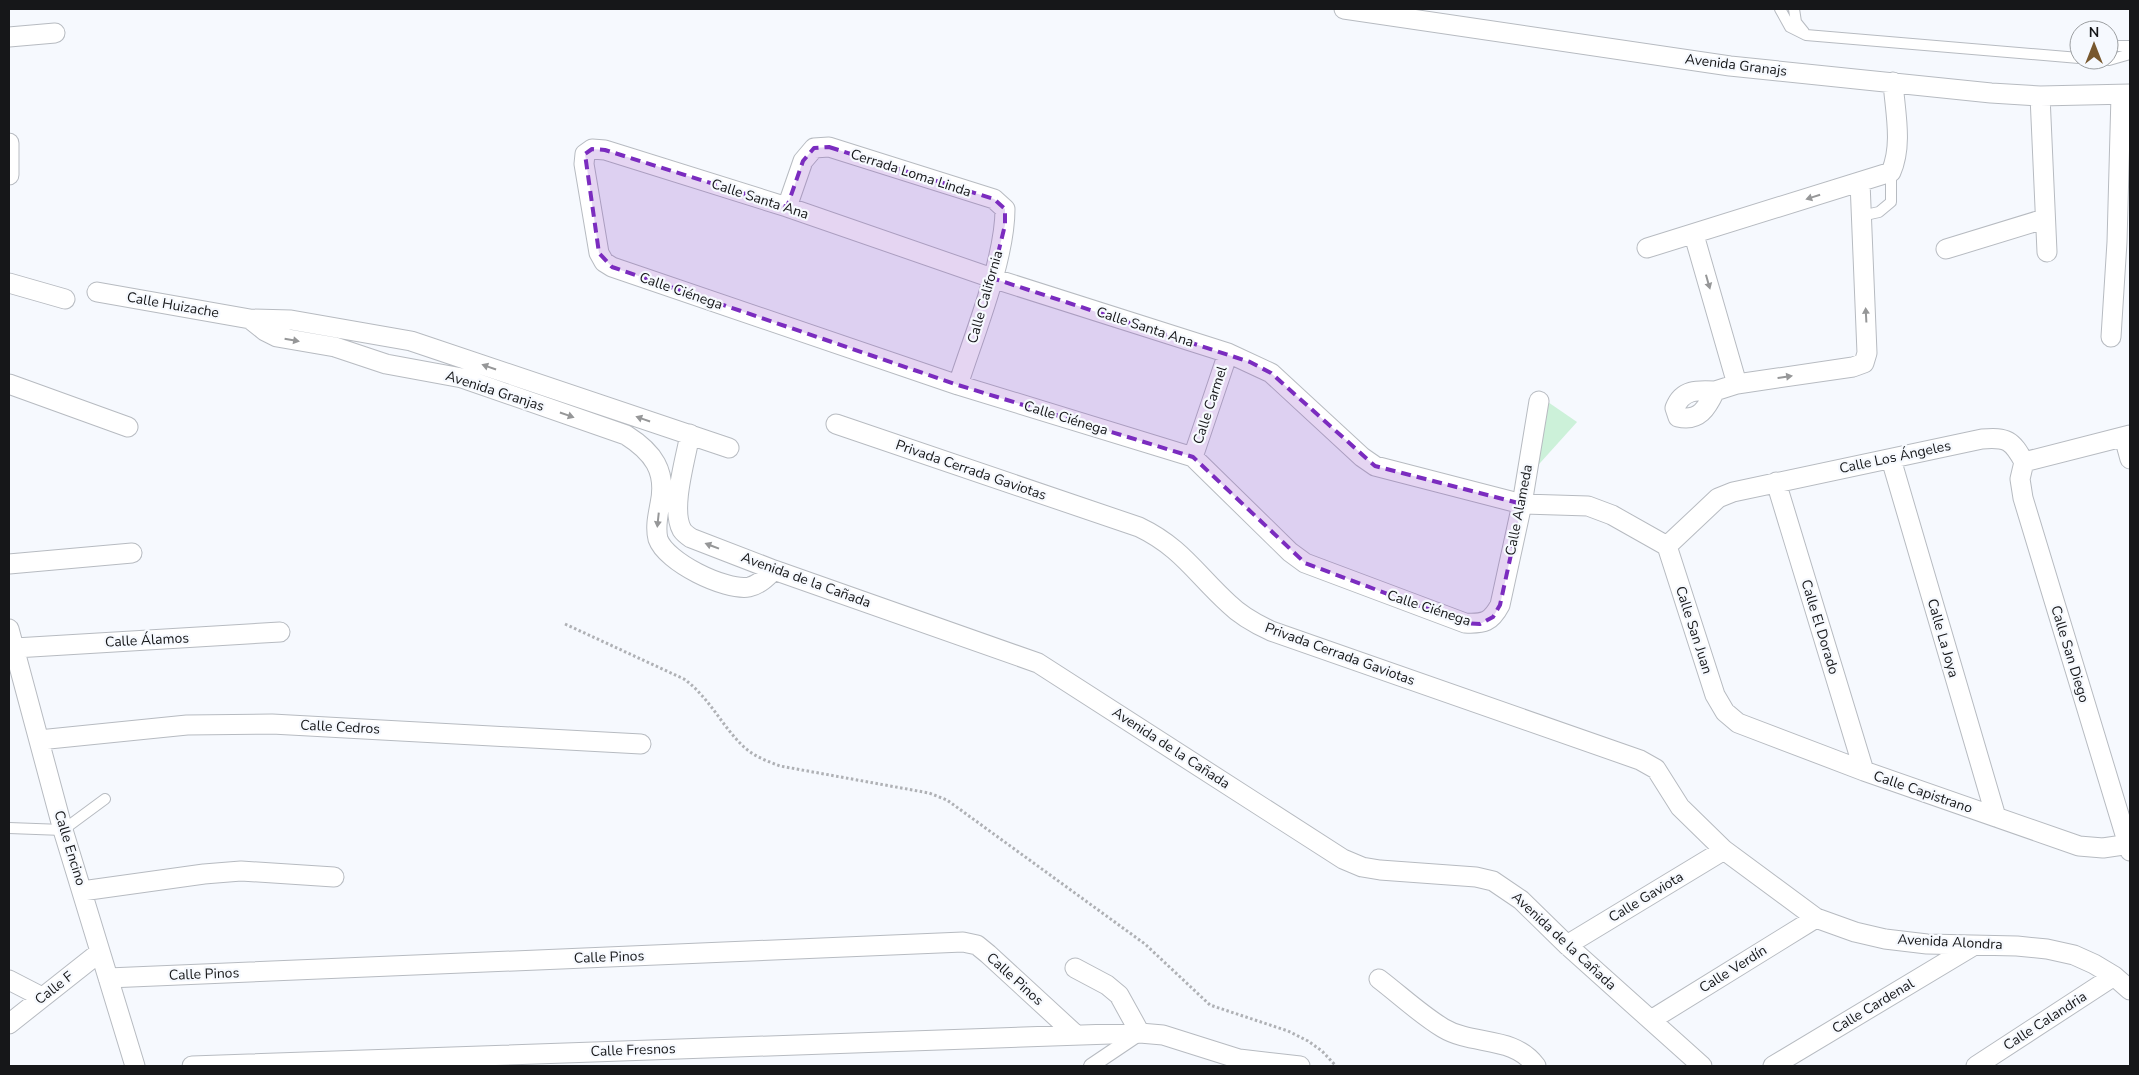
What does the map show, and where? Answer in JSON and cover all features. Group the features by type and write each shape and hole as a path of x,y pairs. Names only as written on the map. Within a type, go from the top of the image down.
{"street":[{"name":"Avenida Granajs","path":"1344,9 1730,66 1958,90 2040,96 2125,94"},
{"path":"9,37 55,33"},
{"path":"1647,248 1694,235 1891,172 1896,159 1897,145 1893,82"},
{"path":"2111,337 2124,242 2125,94"},
{"path":"2040,96 2046,252"},
{"path":"9,143 9,175"},
{"name":"Cerrada Loma Linda","path":"787,207 804,161 814,148 829,147 985,196 994,200 1005,209"},
{"name":"Calle Santa Ana","path":"604,262 599,254 584,164 585,154 592,149 605,150 787,207 992,278 1228,353 1271,373 1362,457 1376,466 1522,504 1588,506 1612,515 1667,546"},
{"path":"1716,391 1737,384 1853,367 1864,363 1867,353 1860,182"},
{"name":"Calle California","path":"958,385 992,278 1005,226 1005,209"},
{"path":"1946,249 2044,219"},
{"path":"1694,235 1737,384"},
{"name":"Calle Ciénega","path":"604,262 612,267 958,385 1193,457 1290,552 1305,563 1465,623 1480,624 1493,617"},
{"path":"9,283 65,299"},
{"name":"Calle Huizache","path":"97,292 250,319 291,320 391,336"},
{"name":"Calle Huizache","path":"250,319 277,338 342,349 386,364"},
{"path":"386,364 391,336"},
{"name":"Avenida Granjas","path":"391,336 411,340 729,448"},
{"name":"Calle Carmel","path":"1193,457 1228,353"},
{"name":"Avenida Granjas","path":"386,364 462,378 626,435 643,446 656,461 661,478 670,497 657,523 658,539 666,552 679,562 718,583 733,587 749,587 763,581 774,570"},
{"path":"9,384 128,427"},
{"name":"Calle Alameda","path":"1493,617 1500,605 1522,504 1539,401"},
{"name":"Privada Cerrada Gaviotas","path":"836,424 1139,527 1161,537 1181,553 1229,604 1249,620 1271,631 1640,760 1656,769 1680,807 1724,850"},
{"name":"Avenida de la Cañada","path":"690,434 670,497 683,531 691,538 774,570 1038,662 1343,859 1362,867 1380,870 1476,877 1493,881 1521,900 1567,945 1702,1066"},
{"path":"2024,462 2127,436 2130,459"},
{"name":"Calle Los Ángeles","path":"1667,546 1718,498 1732,492 1999,438 2014,444 2024,462"},
{"name":"Calle La Joya","path":"1891,459 1996,818"},
{"name":"Calle San Diego","path":"2024,462 2020,478 2023,498 2130,846"},
{"name":"Calle El Dorado","path":"1776,482 1864,771"},
{"name":"Calle San Juan","path":"1667,546 1715,695 1725,712"},
{"path":"9,564 132,553"},
{"name":"Calle Encino","path":"9,629 63,830 135,1066"},
{"name":"Calle Álamos","path":"15,648 280,632"},
{"name":"Calle Capistrano","path":"1725,712 1738,723 1755,731 2079,846 2103,848 2130,846"},
{"name":"Calle Cedros","path":"39,740 186,725 272,724 641,744"},
{"name":"Avenida Alondra","path":"1724,850 1816,918 1855,932 1885,939 1973,946 2017,946 2047,949 2074,955 2114,976 2130,990"},
{"name":"Calle Gaviota","path":"1567,945 1724,850"},
{"path":"82,891 204,874 241,871 334,877"},
{"name":"Calle Verdín","path":"1651,1020 1816,918"},
{"name":"Calle Pinos","path":"108,978 963,942 977,945 988,954 1075,1034"},
{"name":"Calle Cardenal","path":"1773,1066 1973,946"},
{"name":"Calle F","path":"9,1024 100,952"},
{"path":"1075,968 1107,985 1119,995 1140,1033 1090,1066"},
{"name":"Calle Calandria","path":"1976,1066 2114,976"},
{"path":"1379,979 1443,1028 1458,1035 1504,1043 1518,1050 1536,1066"},
{"path":"9,980 42,997"},
{"name":"Calle Fresnos","path":"192,1066 1140,1033 1164,1035 1239,1060 1300,1066"}],"lane":[{"path":"1780,9 1790,27 1806,34 2069,57"},
{"path":"1794,9 1796,22 1806,34"},
{"path":"1861,216 1879,212 1891,202 1891,172"},
{"path":"9,828 63,830 105,799"}],"path":[{"path":"565,624 684,679 697,688 742,746 759,758 780,766 929,793 947,800 1145,944 1210,1005 1288,1031 1308,1041 1322,1051 1336,1066"}],"highlighted area":[{"path":"829,147 994,199 1005,209 1005,225 992,278 1250,362 1271,373 1375,466 1522,504 1500,605 1493,617 1480,624 1465,623 1305,563 1193,457 958,385 612,267 599,253 585,154 592,149 605,150 787,207 803,161 814,148"}],"green space":[{"path":"1545,400 1577,422 1531,473"}]}
